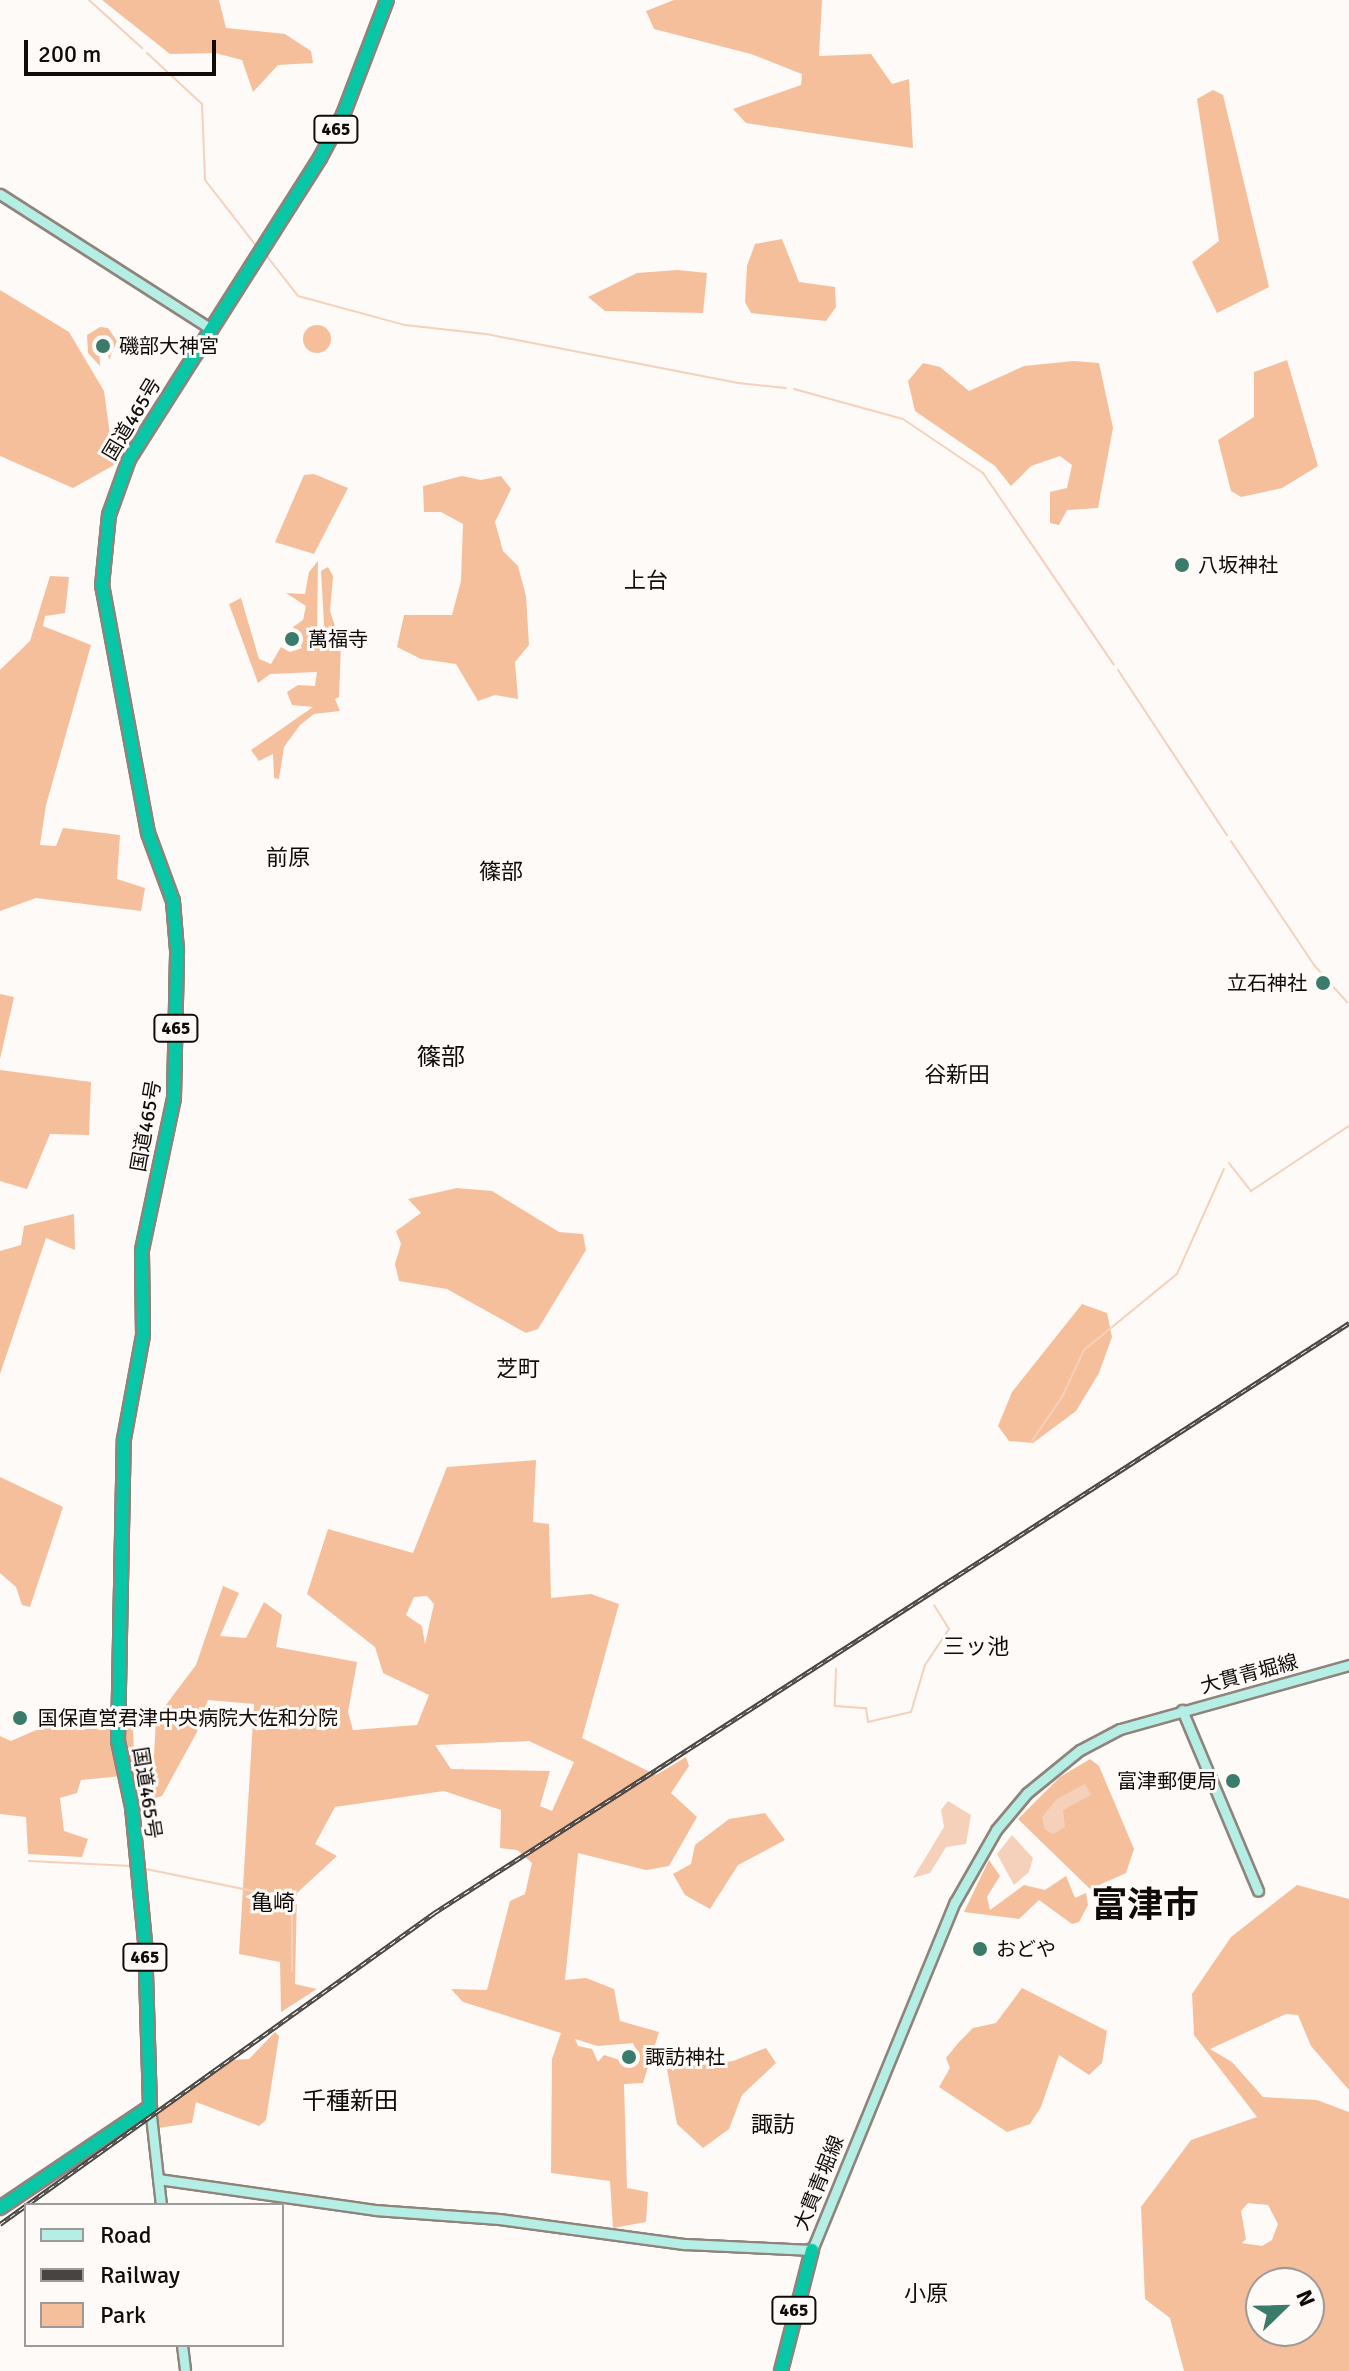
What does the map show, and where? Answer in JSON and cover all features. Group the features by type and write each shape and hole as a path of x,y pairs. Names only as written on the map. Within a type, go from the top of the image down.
{"highway":[{"name":"国道465号","path":"150,2107 145,1942 132,1807 118,1741 124,1439 143,1335 142,1250 174,1098 177,950 173,901 148,833 113,655 102,586 102,555 109,515 129,459 262,250 343,115 387,0"},
{"path":"0,2208 150,2107"},
{"name":"465","path":"781,2371 812,2250"}],"main road":[{"path":"0,194 211,329"},
{"name":"大貫青堀線","path":"158,2179 375,2210 536,2223 685,2244 812,2250 955,1902 996,1830 1027,1793 1080,1750 1120,1729 1349,1665"},
{"path":"1182,1710 1258,1891"},
{"path":"150,2107 161,2203"},
{"path":"182,2347 185,2371"}],"green space":[{"path":"102,0 219,0 226,28 285,34 311,51 313,63 278,65 253,92 242,60 215,53 170,54"},
{"path":"674,0 822,0 819,56 871,54 892,84 909,79 913,148 746,123 733,109 801,85 802,74 751,54 654,29 646,11"},
{"path":"1213,90 1223,95 1269,287 1217,313 1192,262 1219,241 1197,99"},
{"path":"782,239 799,282 835,287 836,307 826,321 751,313 745,302 747,266 755,244"},
{"path":"678,270 707,273 703,313 605,311 588,297 637,273"},
{"path":"0,290 69,332 104,391 114,465 73,488 0,456"},
{"path":"317,325 327,329 331,339 327,349 317,353 307,349 303,339 307,329"},
{"path":"100,327 108,328 117,341 109,360 106,344 99,343 100,366 88,353 87,335"},
{"path":"1287,360 1318,466 1282,488 1241,497 1231,491 1218,440 1254,417 1254,372"},
{"path":"1074,361 1099,363 1113,428 1098,508 1067,510 1059,525 1050,523 1050,492 1067,488 1072,465 1060,456 1031,466 1011,486 995,466 915,411 908,381 923,363 940,367 969,391 1024,366"},
{"path":"314,474 348,488 314,554 275,542 304,475"},
{"path":"462,476 481,480 501,476 511,489 495,522 503,551 518,566 526,596 529,645 515,662 518,699 495,695 478,701 456,664 421,659 397,647 404,615 452,615 461,581 463,524 441,512 424,512 423,486"},
{"path":"318,561 317,641 322,646 325,641 321,571 328,567 333,576 330,611 341,644 339,697 335,699 340,711 314,714 300,725 284,747 279,779 274,778 273,754 259,761 251,750 313,707 292,705 287,692 298,685 315,686 317,672 270,674 258,683 229,604 241,598 259,659 271,664 281,647 290,652 302,648 293,627 303,620 306,606 286,593 305,594 309,572"},
{"path":"50,576 69,577 65,613 45,616 43,626 91,645 46,805 40,845 56,846 63,828 120,835 117,879 145,888 141,911 36,898 0,911 0,670 30,641"},
{"path":"0,994 14,997 0,1059"},
{"path":"0,1070 91,1082 89,1135 50,1134 27,1189 0,1181"},
{"path":"457,1188 492,1191 559,1232 583,1234 586,1250 538,1329 526,1333 447,1289 399,1281 395,1264 401,1244 396,1231 421,1213 408,1199"},
{"path":"74,1214 75,1250 46,1238 0,1374 0,1251 21,1245 24,1226"},
{"path":"1082,1304 1107,1313 1112,1337 1099,1373 1076,1411 1033,1443 1009,1441 998,1426 1012,1392"},
{"path":"536,1460 533,1522 549,1524 551,1598 591,1594 619,1604 582,1738 656,1775 686,1757 689,1766 671,1793 697,1817 669,1866 646,1870 578,1853 565,1980 586,1978 614,1989 620,2021 659,2032 643,2083 624,2084 627,2188 648,2192 646,2222 613,2228 610,2181 551,2173 552,2059 561,2033 463,2002 451,1989 487,1990 510,1901 525,1894 532,1863 517,1850 500,1848 501,1810 444,1791 335,1807 315,1844 337,1856 297,1893 295,1984 317,1989 281,2012 280,1962 239,1954 254,1704 208,1700 197,1732 162,1796 143,1802 132,1775 81,1780 77,1793 60,1798 64,1831 88,1839 82,1857 28,1854 26,1817 0,1814 0,1736 11,1741 59,1720 86,1729 133,1727 134,1757 154,1755 156,1718 196,1665 223,1586 239,1593 220,1636 246,1638 264,1602 282,1615 276,1647 357,1662 348,1712 353,1730 417,1725 429,1695 383,1673 375,1647 307,1594 328,1529 413,1553 447,1467","holes":["427,1596 434,1604 425,1644 422,1626 406,1615 414,1597","529,1741 574,1762 552,1811 540,1806 550,1771 451,1769 435,1745","575,2039 598,2046 633,2043 640,2058 629,2063 604,2055 598,2062 592,2049 578,2046"]},
{"path":"0,1477 63,1507 30,1607 22,1605 16,1587 0,1573"},
{"path":"1090,1759 1099,1766 1134,1849 1126,1873 1090,1889 1018,1819 1060,1777"},
{"path":"765,1813 785,1840 738,1865 710,1909 685,1895 673,1874 691,1864 695,1845 729,1819"},
{"path":"989,1860 1000,1876 987,1897 990,1910 1024,1885 1045,1890 1066,1876 1075,1898 1086,1893 1088,1905 1079,1922 1072,1924 1039,1900 1019,1919 964,1912"},
{"path":"1297,1885 1349,1899 1349,2090 1311,2046 1298,2015 1286,2014 1210,2049 1232,2062 1263,2097 1317,2100 1349,2112 1349,2371 1184,2371 1170,2318 1145,2299 1141,2207 1191,2140 1257,2117 1194,2035 1192,1994 1231,1937","holes":["1248,2203 1268,2205 1278,2224 1272,2240 1262,2246 1242,2243 1246,2239 1241,2211"]},
{"path":"1022,1988 1107,2031 1102,2063 1089,2075 1059,2055 1041,2107 1030,2124 1007,2132 939,2087 950,2068 946,2058 959,2042 973,2028 996,2023"},
{"path":"275,2032 279,2036 266,2120 259,2126 196,2102 192,2123 158,2128 155,2116 160,2110 233,2060 249,2059"},
{"path":"766,2048 776,2063 742,2095 729,2129 703,2148 677,2124 667,2069 733,2061"}],"shaded area":[{"path":"1085,1784 1091,1795 1063,1810 1065,1827 1053,1834 1045,1830 1042,1817 1057,1799"},
{"path":"948,1801 971,1815 966,1844 946,1847 930,1873 913,1878 944,1827 941,1810"},
{"path":"1012,1835 1033,1858 1029,1872 1014,1885 997,1854"}],"waterway":[{"path":"89,0 142,48"},
{"path":"147,53 202,104 205,180 258,248"},
{"path":"266,255 298,296 405,325 486,334 738,383 786,388"},
{"path":"794,389 903,419 983,473 1114,665"},
{"path":"1118,670 1227,835"},
{"path":"1231,841 1314,965 1347,1002"},
{"path":"1229,1163 1251,1191 1349,1126"},
{"path":"1032,1441 1062,1397 1084,1350 1177,1274 1224,1169"},
{"path":"836,1669 835,1706 866,1708 868,1722 911,1712 925,1665 949,1629 934,1605"},
{"path":"29,1861 132,1866"},
{"path":"141,1868 292,1899 292,1971"}],"railway":[{"path":"29,2203 434,1913 1349,1323"},
{"path":"0,2224 24,2207"}],"place":[{"name":"磯部大神宮","path":"103,346"},
{"name":"八坂神社","path":"1182,565"},
{"name":"萬福寺","path":"292,639"},
{"name":"立石神社","path":"1323,983"},
{"name":"国保直営君津中央病院大佐和分院","path":"20,1718"},
{"name":"富津郵便局","path":"1233,1781"},
{"name":"おどや","path":"980,1949"},
{"name":"諏訪神社","path":"629,2057"}],"district":[{"name":"上台","path":"646,581"},
{"name":"前原","path":"288,858"},
{"name":"篠部","path":"501,872"},
{"name":"篠部","path":"441,1058"},
{"name":"谷新田","path":"957,1075"},
{"name":"芝町","path":"518,1369"},
{"name":"三ッ池","path":"976,1647"},
{"name":"亀崎","path":"273,1903"},
{"name":"富津市","path":"1145,1906"},
{"name":"千種新田","path":"350,2102"},
{"name":"諏訪","path":"773,2125"},
{"name":"小原","path":"926,2294"}]}
